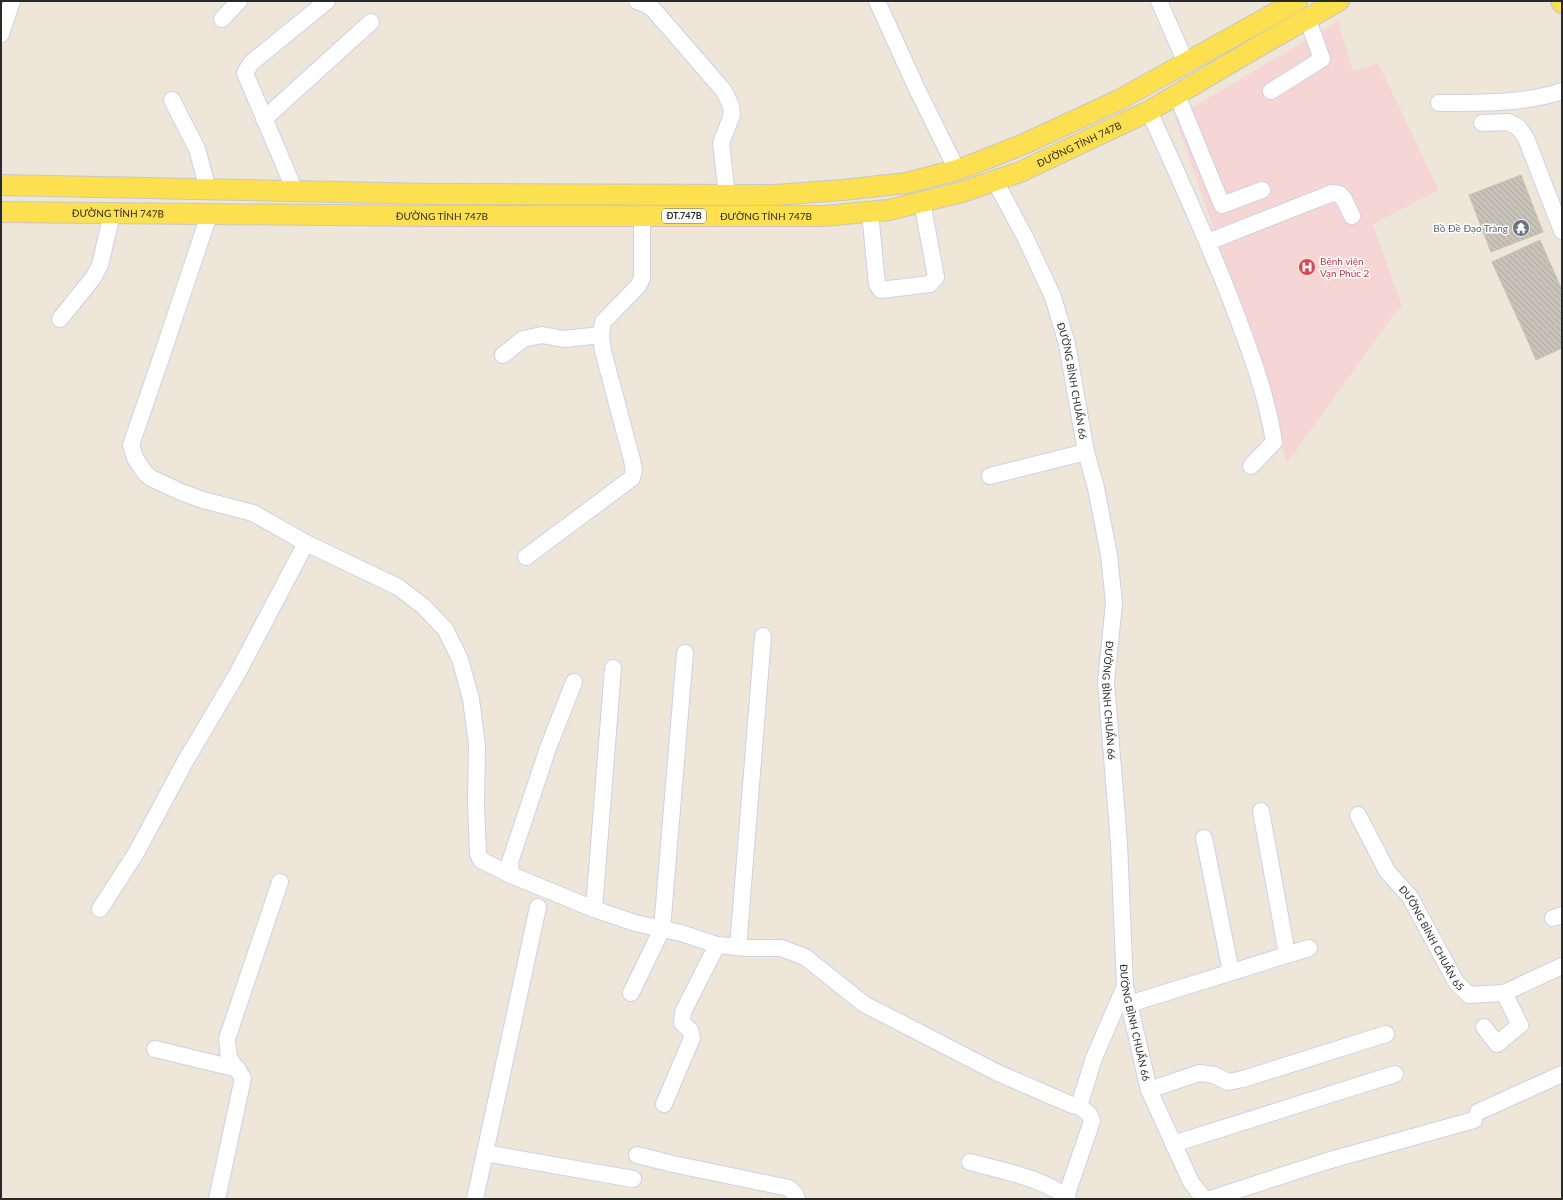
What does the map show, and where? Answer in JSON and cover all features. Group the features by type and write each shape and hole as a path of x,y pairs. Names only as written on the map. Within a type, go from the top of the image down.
{"main road":[{"name":"ĐT.747B","path":"1,185 469,194 774,195 906,183 957,170 1024,144 1119,100 1298,1"},
{"name":"ĐƯỜNG TỈNH 747B","path":"1,212 208,215 823,216 889,210 962,192 1020,172 1149,111 1307,18 1339,1"},
{"path":"468,216 469,194"}],"street":[{"path":"1,34 12,1"},
{"path":"222,18 239,1"},
{"path":"295,191 245,73 251,63 327,1"},
{"path":"638,1 653,9 724,91 731,106 732,115 721,143 727,195"},
{"path":"877,1 916,87 957,170"},
{"path":"1159,1 1186,63"},
{"path":"1271,90 1322,60 1307,18"},
{"path":"264,119 371,22"},
{"path":"1439,102 1463,103 1535,98 1562,91"},
{"path":"1177,95 1222,205 1262,190"},
{"path":"172,100 197,149 208,189"},
{"path":"1149,111 1208,242 1250,349 1274,442 1251,466"},
{"path":"1482,123 1508,122 1518,127 1526,138 1562,231"},
{"name":"ĐƯỜNG BÌNH CHUẨN 66","path":"995,181 1025,237 1052,297 1067,344 1086,452 1096,488 1109,555 1114,603 1106,682 1119,843 1125,986 1149,1090 1191,1182 1204,1199"},
{"path":"1208,242 1332,193 1338,194 1344,199 1352,216"},
{"path":"870,212 877,284 881,290 930,284 936,277 922,202"},
{"path":"60,319 93,278 100,265 112,214"},
{"path":"208,215 160,361 130,444 132,453 145,472 159,483 203,500 253,513 306,543 398,587 423,606 444,629 460,659 471,699 477,745 476,804 478,854 481,860 511,875 594,909 635,923 681,933 717,945 781,948 805,957 864,1004 998,1073 1072,1105 1079,1106 1089,1114 1092,1121 1068,1190 1067,1198"},
{"path":"526,557 632,478 634,471 632,460 603,351 601,335 603,322 638,286 642,278 642,216"},
{"path":"503,355 523,339 542,335 564,339 601,335"},
{"path":"990,476 1086,452"},
{"path":"100,909 136,853 186,760 237,674 306,543"},
{"path":"738,947 763,636"},
{"path":"631,993 662,929 685,653"},
{"path":"594,909 613,668"},
{"path":"511,875 510,862 548,748 574,682"},
{"path":"1261,810 1287,954"},
{"name":"ĐƯỜNG BÌNH CHUẨN 65","path":"1358,815 1387,871 1410,897 1456,982 1469,995 1504,993 1562,966"},
{"path":"1204,838 1231,972"},
{"path":"217,1199 243,1078 229,1058 228,1039 280,882"},
{"path":"475,1199 538,907"},
{"path":"664,1104 692,1038 690,1030 682,1023 683,1012 717,945"},
{"path":"1129,1004 1308,948"},
{"path":"1079,1106 1094,1058 1125,986"},
{"path":"1484,1027 1497,1044 1520,1025 1504,993"},
{"path":"1149,1090 1199,1073 1214,1075 1228,1082 1243,1079 1386,1034"},
{"path":"155,1049 238,1069"},
{"path":"1173,1144 1396,1074"},
{"path":"1210,1199 1327,1161 1476,1116 1562,1074"},
{"path":"485,1153 633,1179"},
{"path":"637,1155 789,1188 795,1194 797,1199"},
{"path":"970,1162 1038,1181 1060,1192 1067,1198"}],"shaded area":[{"name":"Bệnh viện Vạn Phúc 2","path":"1338,21 1353,71 1378,63 1439,190 1373,224 1402,307 1395,313 1287,463 1213,227 1175,118"}],"building":[{"path":"1521,175 1543,232 1491,252 1469,195"},
{"path":"1540,240 1550,263 1502,284 1492,262"},
{"path":"1550,263 1562,290 1562,323 1527,339 1502,284"},
{"path":"1562,323 1562,348 1536,360 1527,339"}],"place":[{"name":"Bồ Đề Đạo Tràng","path":"1521,228"},
{"name":"Bệnh viện Vạn Phúc 2","path":"1307,267"}]}
